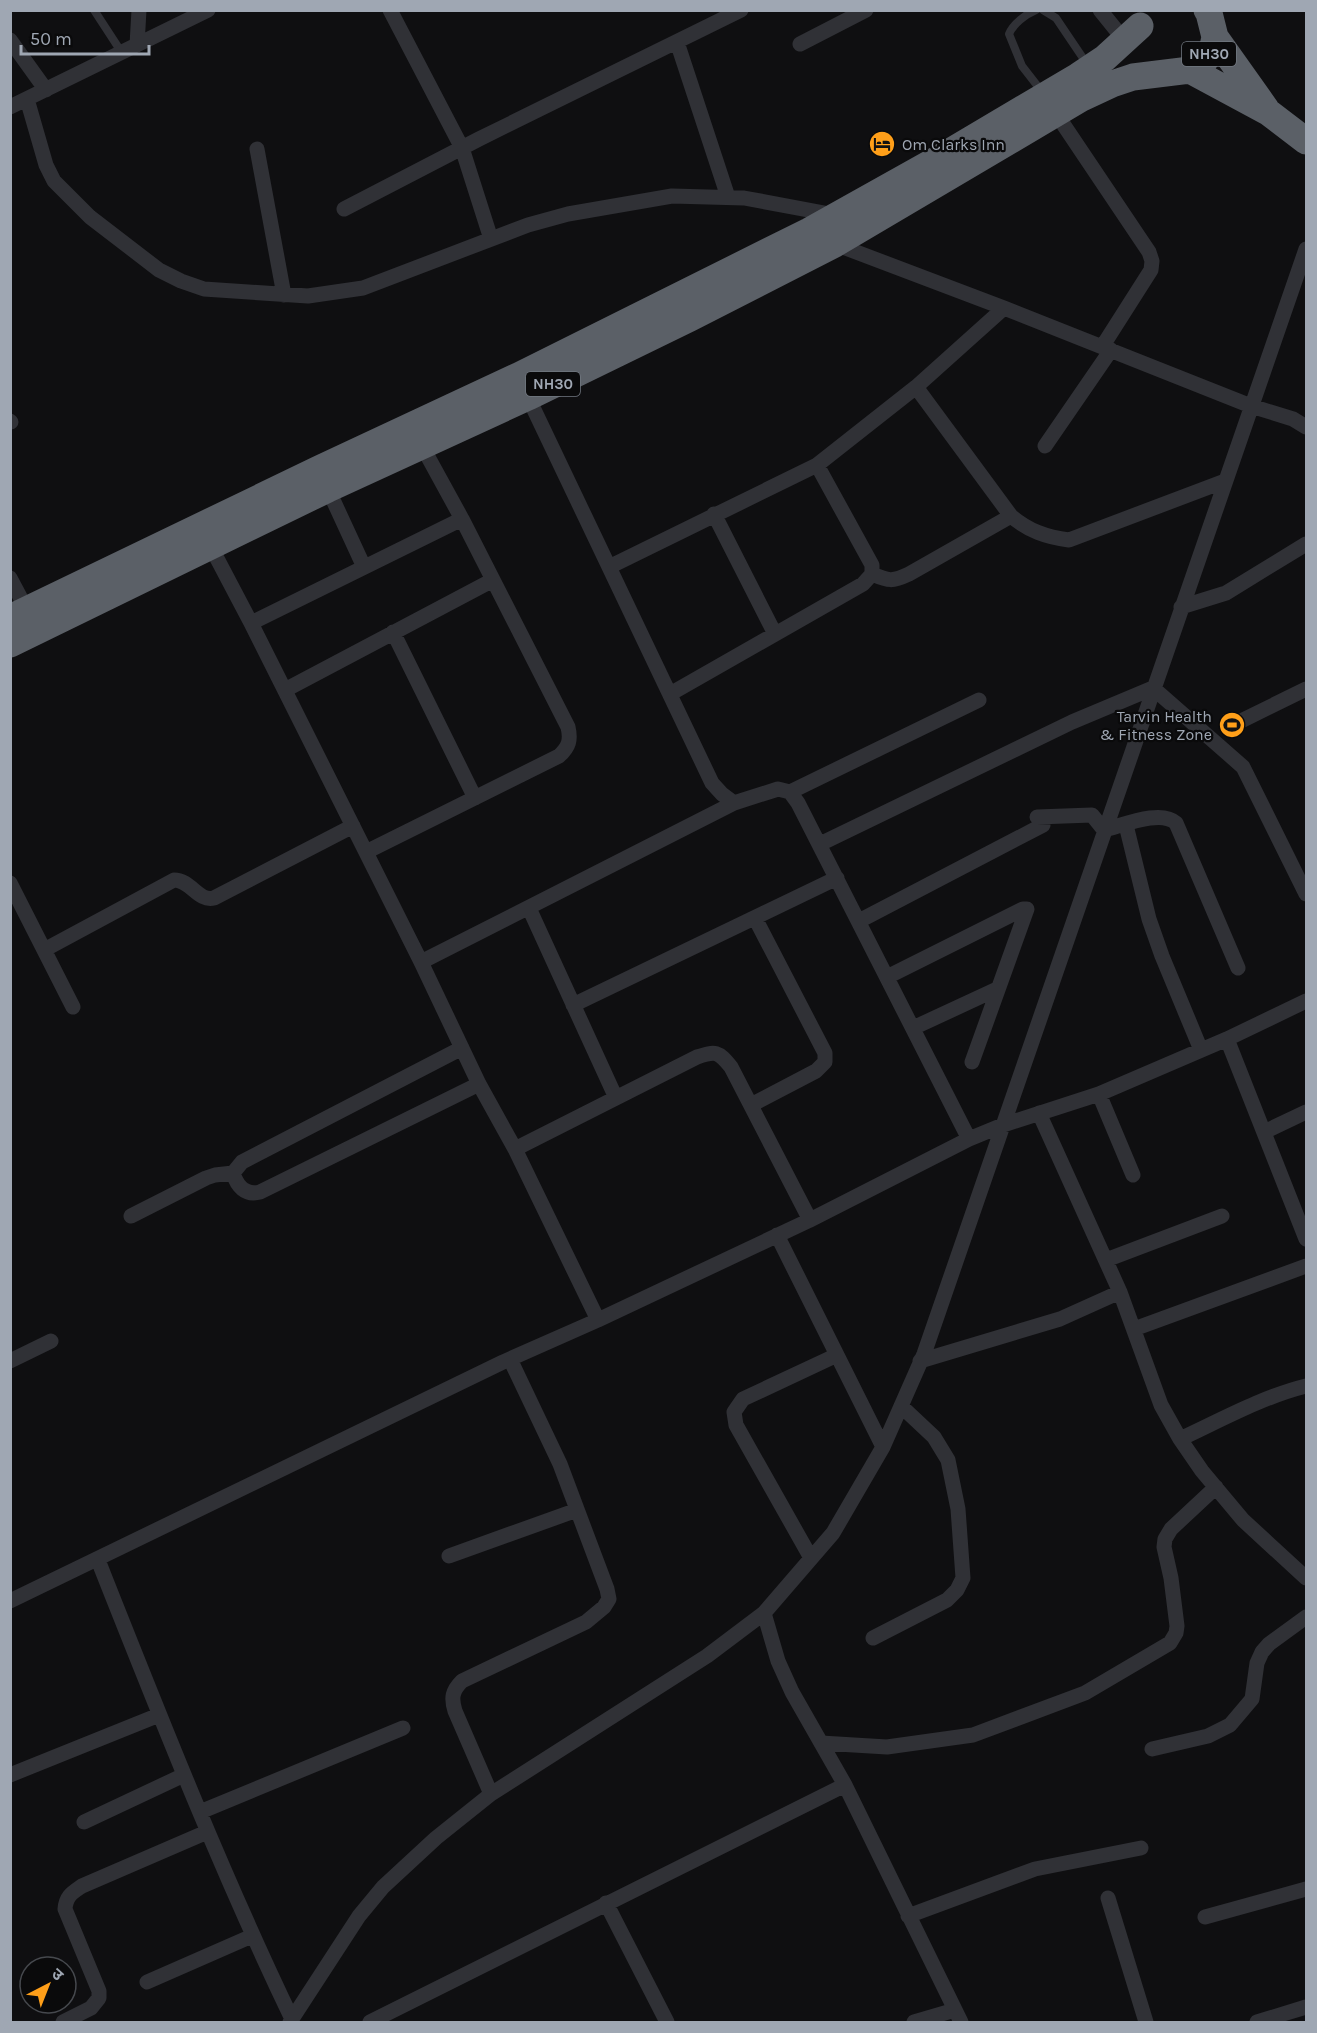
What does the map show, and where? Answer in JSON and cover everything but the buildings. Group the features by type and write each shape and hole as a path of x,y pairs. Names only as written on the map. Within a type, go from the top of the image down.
{"highway":[{"name":"NH30","path":"19,614 518,376 838,216 1051,105 1133,77 1180,71 1203,63 1212,51 1210,18"},
{"path":"1210,18 1268,112"},
{"name":"NH30","path":"1138,26 1141,45 1152,62 1180,71"},
{"name":"NH30","path":"10,644 328,489 528,396 836,244 912,200 1051,105 1138,26"},
{"path":"1180,71 1268,112 1306,141"}],"street":[{"path":"137,45 139,10"},
{"path":"10,107 208,10"},
{"path":"390,10 462,148 491,239"},
{"path":"344,209 741,10"},
{"path":"801,44 866,10"},
{"path":"1100,10 1138,26"},
{"path":"10,40 46,90"},
{"path":"677,42 728,197"},
{"path":"27,99 46,165 54,181 90,217 150,263 181,281 204,289 308,296 363,288 528,225 568,214 672,196 744,198 838,216"},
{"path":"1045,446 1107,349 1151,270 1152,261 1149,252 1051,105"},
{"path":"257,149 284,295"},
{"path":"836,244 1251,406 1293,419 1306,427"},
{"path":"291,2021 359,1916 382,1887 436,1838 491,1794 707,1656 764,1613 833,1533 883,1447 920,1361 1306,249"},
{"path":"609,567 817,465 916,387 1004,308"},
{"path":"916,387 1011,516 1024,528 1049,537 1069,540 1225,481"},
{"path":"528,396 712,783 734,803"},
{"path":"366,852 560,756 566,749 570,735 462,519 422,446"},
{"path":"670,694 863,584 872,574 872,565 817,465"},
{"path":"328,489 364,567"},
{"path":"714,514 775,634"},
{"path":"872,574 888,581 895,580 1011,516"},
{"path":"251,623 462,519"},
{"path":"1181,607 1226,593 1306,544"},
{"path":"211,547 422,962 479,1084 515,1149 598,1320"},
{"path":"10,578 19,614"},
{"path":"285,690 493,580"},
{"path":"393,632 475,798"},
{"path":"820,844 1072,722 1153,688"},
{"path":"1153,688 1243,767 1306,894"},
{"path":"1241,721 1306,689"},
{"path":"790,792 979,700"},
{"path":"422,962 734,803 778,789 790,792 798,802 820,844 969,1139"},
{"path":"859,921 1040,821 1092,815 1104,830"},
{"path":"1104,830 1160,816 1170,818 1176,823 1238,968"},
{"path":"1126,825 1149,919 1161,956 1201,1050"},
{"path":"44,950 174,880 183,880 206,899 214,898 353,826"},
{"path":"573,1005 837,878"},
{"path":"10,883 73,1007"},
{"path":"529,908 616,1098"},
{"path":"887,977 1025,908 1027,911 972,1062"},
{"path":"751,1105 816,1071 825,1062 825,1053 755,918"},
{"path":"913,1028 998,989"},
{"path":"10,1601 510,1359 810,1220 969,1139 1003,1125 1099,1094 1227,1039 1306,1001"},
{"path":"1227,1039 1306,1239"},
{"path":"130,1216 215,1174 233,1173 242,1162 462,1048"},
{"path":"515,1149 697,1057 712,1052 722,1055 731,1066 810,1220"},
{"path":"233,1173 236,1182 244,1191 251,1194 260,1192 479,1084"},
{"path":"1099,1094 1133,1175"},
{"path":"1264,1132 1306,1112"},
{"path":"1039,1113 1120,1292 1161,1405 1180,1440 1243,1520 1306,1578"},
{"path":"1106,1260 1222,1216"},
{"path":"777,1235 883,1447"},
{"path":"1134,1329 1306,1266"},
{"path":"920,1361 1060,1319 1120,1292"},
{"path":"10,1361 51,1341"},
{"path":"811,1558 736,1425 734,1412 743,1399 837,1355"},
{"path":"491,1794 455,1711 451,1698 456,1687 462,1681 586,1622 604,1607 609,1599 607,1588 560,1464 510,1359"},
{"path":"1180,1440 1245,1408 1288,1390 1306,1386"},
{"path":"873,1638 947,1600 957,1590 963,1578 958,1509 948,1460 934,1437 901,1406"},
{"path":"821,1743 887,1747 973,1735 1084,1693 1170,1642 1176,1633 1177,1626 1171,1578 1164,1547 1166,1539 1171,1529 1216,1487"},
{"path":"449,1556 577,1510"},
{"path":"98,1560 207,1832 291,2021"},
{"path":"764,1613 778,1661 792,1692 845,1785 958,2016 914,2022"},
{"path":"1152,1749 1208,1736 1230,1725 1252,1700 1257,1663 1262,1652 1269,1644 1306,1617"},
{"path":"10,1775 159,1715"},
{"path":"200,1812 403,1728"},
{"path":"84,1822 184,1775"},
{"path":"370,2022 845,1785"},
{"path":"63,2022 91,2008 99,1998 99,1991 66,1909 69,1894 82,1886 207,1832"},
{"path":"908,1916 1035,1869 1141,1848"},
{"path":"1205,1917 1306,1889"},
{"path":"1107,1898 1146,2022"},
{"path":"606,1904 667,2022"},
{"path":"147,1982 252,1936"},
{"path":"1257,2022 1306,2007"}],"lane":[{"path":"94,10 122,53"},
{"path":"1036,10 1011,29 1009,34 1022,66 1051,105"},
{"path":"1043,10 1056,18 1089,69"}],"place":[{"name":"Om Clarks Inn","path":"882,144"},
{"name":"Tarvin Health & Fitness Zone","path":"1232,725"}]}
